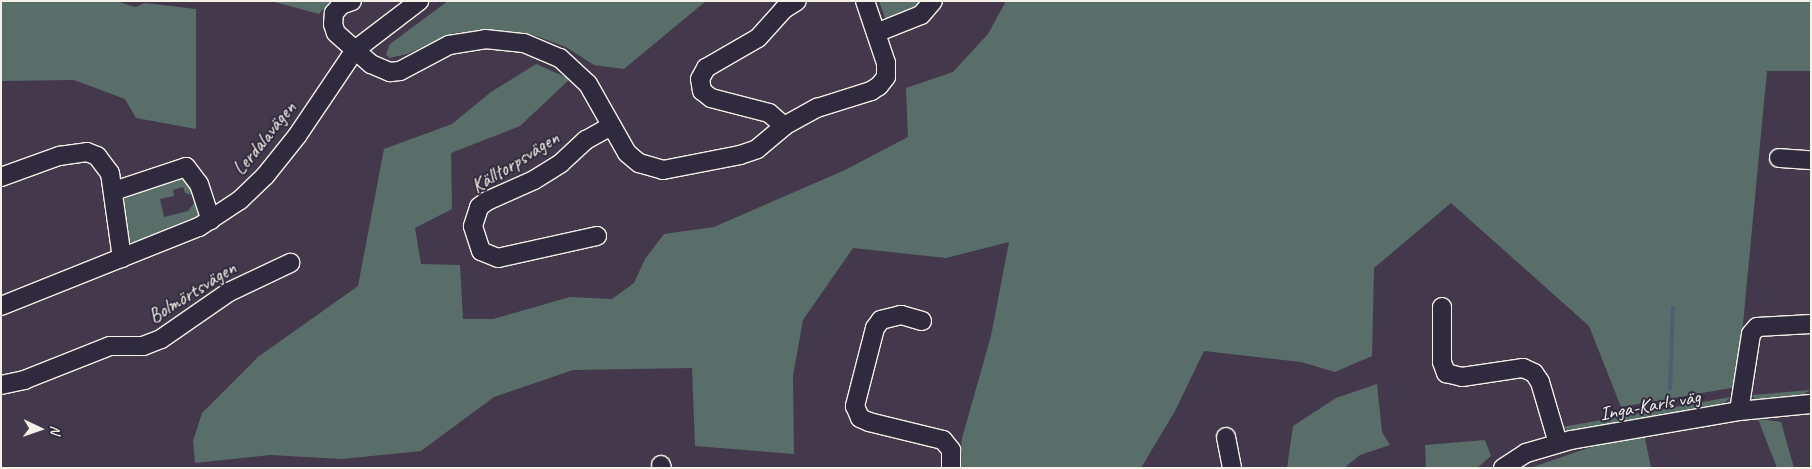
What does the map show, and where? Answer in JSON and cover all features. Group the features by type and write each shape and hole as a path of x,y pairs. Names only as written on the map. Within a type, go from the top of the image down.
{"street":[{"path":"352,1 338,9 333,24 336,33 379,69 390,72 400,71 437,50 466,41 495,39 524,43 560,58 575,70 602,105 611,126 628,153 639,163 663,170 740,155 757,149 784,126 817,108 872,91 879,86 886,77 886,63 865,1"},
{"name":"Lerdalavägen","path":"1,306 211,220 240,200 265,176 297,136 355,50 419,1"},
{"path":"784,126 769,113 711,98 702,90 700,79 706,68 758,38 784,9 797,1"},
{"path":"876,33 922,15 933,1"},
{"name":"Källtorpsvägen","path":"598,236 498,258 481,251 473,226 479,207 487,201 534,180 561,163 586,140 611,126"},
{"path":"1,177 59,156 87,152 104,162 114,191 122,258"},
{"path":"1779,158 1811,160"},
{"path":"114,191 186,167 199,184 211,220"},
{"name":"Bolmörtsvägen","path":"1,385 24,380 110,346 143,346 161,339 229,292 290,263"},
{"path":"1442,307 1442,362 1446,373 1462,377 1523,368 1534,373 1540,382 1558,443"},
{"path":"922,321 902,315 881,320 875,328 855,406 860,418 870,422 942,440 952,450 951,468"},
{"path":"1739,411 1750,334 1757,327 1811,324"},
{"name":"Inga-Karls väg","path":"1503,468 1526,453 1558,443 1739,411 1811,404"},
{"path":"1226,437 1232,468"}],"green space":[{"path":"1,1 116,1 135,7 145,3 196,9 196,129 136,118 125,99 74,80 1,81"},
{"path":"271,1 329,1 330,2 319,14"},
{"path":"448,1 706,1 624,69 594,65 566,47 531,34 488,30 454,33 407,54 389,58 386,54 390,44"},
{"path":"879,1 925,1 886,20"},
{"path":"1006,1 1811,1 1811,71 1767,71 1737,387 1621,407 1589,326 1451,203 1374,268 1372,356 1335,372 1301,362 1204,351 1175,411 1141,468 959,468 962,438 991,336 1009,242 946,258 853,248 803,320 793,376 794,454 695,446 692,368 573,370 494,397 421,451 342,459 270,455 195,463 193,441 202,413 258,357 358,286 384,149 452,124 491,92 536,64 570,79 520,126 451,153 452,209 415,228 421,264 460,265 463,319 493,319 570,297 612,299 634,283 645,259 664,234 714,227 845,170 908,137 906,88 953,72 988,34"},
{"path":"182,170 205,213 136,244 127,238 122,194","holes":["183,187 185,193 192,195 194,203 188,211 164,217 160,199 174,196 173,190"]},
{"path":"1377,384 1382,432 1390,445 1360,455 1344,468 1287,468 1293,426 1336,398"},
{"path":"1811,390 1798,397 1756,401 1752,395"},
{"path":"1731,397 1720,407 1571,432 1562,427"},
{"path":"1758,419 1781,422 1794,468 1777,468"},
{"path":"1644,433 1651,468 1530,468 1585,449"},
{"path":"1485,440 1491,456 1477,468 1426,468 1425,445"}],"waterway":[{"path":"1670,389 1673,308"}]}
